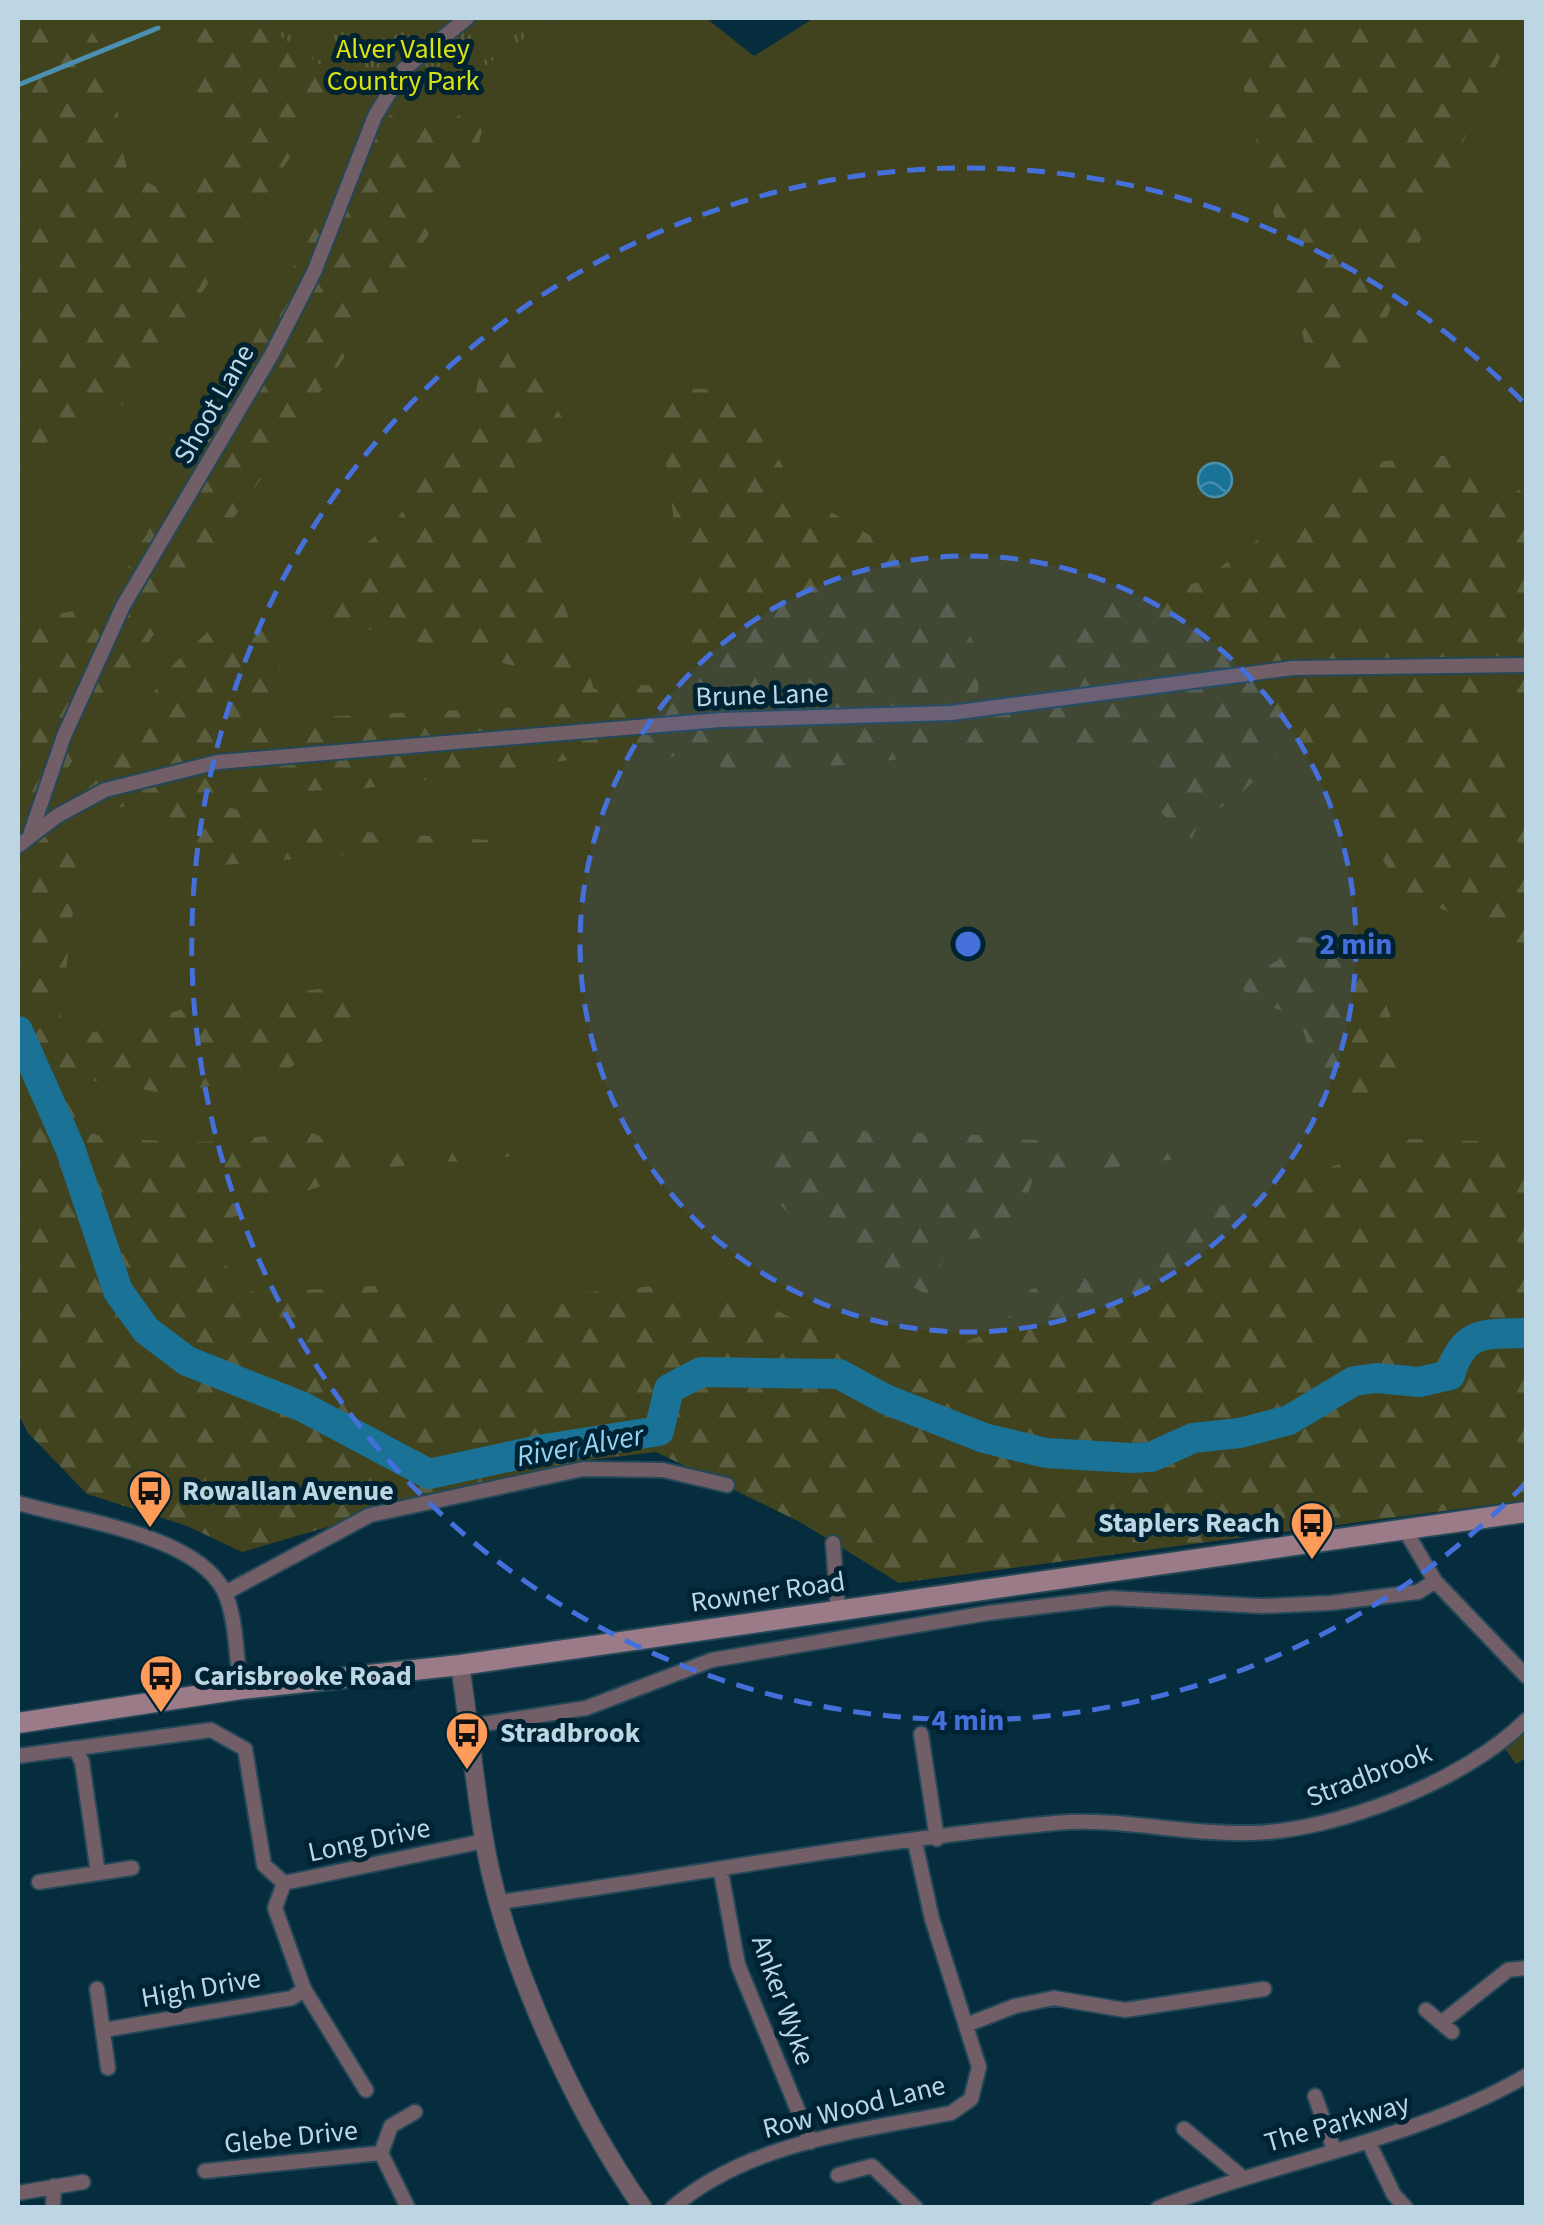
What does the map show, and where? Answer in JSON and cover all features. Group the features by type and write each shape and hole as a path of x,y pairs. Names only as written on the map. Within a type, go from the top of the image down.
{"main road":[{"name":"Rowner Road","path":"18,1723 242,1689 460,1665 1526,1512"}],"street":[{"name":"Shoot Lane","path":"30,835 64,736 123,606 152,553 220,448 306,288 375,116 404,68 466,18"},
{"name":"Brune Lane","path":"18,846 105,790 218,762 701,722 951,713 1293,668 1526,665"},
{"path":"225,1593 370,1515 583,1469 663,1470 727,1485"},
{"path":"18,1503 168,1544 193,1556 225,1593 242,1689"},
{"path":"1405,1530 1435,1582 1526,1676"},
{"path":"833,1544 838,1610"},
{"path":"470,1726 586,1708 712,1660 988,1612 1111,1598 1262,1606 1330,1604 1418,1592 1435,1582"},
{"path":"460,1665 484,1841 500,1902 560,2064 601,2144 643,2208"},
{"name":"Stradbrook","path":"500,1902 1057,1823 1115,1822 1238,1833 1298,1828 1402,1796 1452,1772 1526,1720"},
{"name":"Long Drive","path":"18,1756 211,1730 224,1734 246,1749 264,1865 284,1883 484,1841"},
{"path":"921,1734 938,1839"},
{"path":"75,1748 82,1762 98,1872"},
{"name":"Row Wood Lane","path":"672,2208 728,2171 811,2142 951,2113 971,2099 979,2080 932,1919 915,1842"},
{"path":"39,1882 132,1868"},
{"name":"Anker Wyke","path":"721,1872 738,1966 811,2142"},
{"path":"284,1883 275,1908 304,1989 366,2090"},
{"path":"1426,2010 1446,2028 1508,1970 1526,1968"},
{"path":"97,1989 108,2068"},
{"name":"High Drive","path":"104,2030 292,1998 304,1989"},
{"path":"966,2025 1015,2006 1054,1998 1125,2010 1264,1989"},
{"name":"The Parkway","path":"1158,2208 1242,2177 1451,2114 1526,2076"},
{"path":"1315,2096 1334,2150"},
{"name":"Glebe Drive","path":"408,2208 381,2153 391,2126 414,2112"},
{"path":"1184,2129 1242,2177"},
{"path":"1368,2140 1394,2196 1406,2208"},
{"name":"Glebe Drive","path":"206,2171 381,2153"},
{"path":"838,2175 872,2166 916,2208"},
{"path":"18,2193 84,2182"},
{"path":"53,2208 54,2186"}],"green space":[{"path":"18,18 255,18 403,124 553,18 706,18 754,56 814,18 1526,18 1526,1344 170,1418 18,1213"},
{"path":"18,18 83,18 116,70 119,138 128,172 156,186 190,185 223,159 196,87 195,66 175,45 171,18 255,18 341,79 132,400 48,441 18,482"},
{"name":"Alver Valley Country Park","path":"255,18 553,18 403,124"},
{"path":"1227,18 1517,18 1365,368 1335,379 1312,374"},
{"path":"493,88 471,173 139,656 68,768 92,786 171,667 212,628 255,632 295,620 281,652 277,719 558,705 551,675 315,616 368,542 398,518 441,451 446,432 464,417 476,392 480,368 503,336 528,361 566,424 513,462 594,689 697,681 655,388 742,390 796,491 909,559 942,588 980,654 976,721 1058,699 1049,666 1095,602 1200,582 1362,463 1473,453 1526,496 1526,696 1472,700 1526,808 1526,969 1478,926 1404,891 1295,733 1241,793 1201,815 1192,839 1161,813 1154,784 1118,750 1056,742 970,747 868,764 736,770 642,750 360,789 182,795 307,828 504,841 199,867 145,801 72,820 77,877 58,1041 196,1006 319,989 392,1004 319,1043 288,1070 169,1094 66,1076 78,1129 110,1139 204,1142 309,1132 359,1149 605,1148 369,1169 233,1217 208,1248 255,1293 374,1286 457,1305 654,1286 770,1307 842,1344 935,1353 999,1329 1031,1289 1119,1272 1178,1221 1410,1139 1479,1141 1526,1158 1526,1500 899,1583 800,1522 656,1452 581,1461 516,1480 458,1489 242,1552 187,1526 87,1494 28,1433 18,1414 18,587 30,611 64,613 109,602 388,96 442,129"},
{"path":"1300,937 1328,943 1351,955 1368,973 1392,1020 1408,1099 1351,1095 1328,1072 1291,1048 1312,1058 1299,1018 1251,998 1236,983 1277,961"},
{"path":"835,1130 977,1135 1205,1155 1033,1178 1015,1232 951,1242 928,1295 832,1243 784,1209 752,1158 775,1133"},
{"path":"1526,1729 1526,1758 1516,1764 1503,1746"}],"water":[{"path":"1215,463 1227,468 1232,480 1227,492 1215,497 1203,492 1198,480 1203,468"}],"waterway":[{"path":"18,85 158,28"},
{"name":"River Alver","path":"18,1031 70,1148 118,1291 146,1330 187,1361 303,1407 429,1474 544,1449 659,1431 669,1389 701,1372 839,1374 885,1399 984,1438 1046,1453 1151,1457 1193,1438 1240,1433 1289,1420 1354,1381 1377,1378 1419,1382 1450,1375 1455,1360 1469,1342 1487,1335 1526,1333"}],"place":[{"name":"Rowallan Avenue","path":"150,1529"},
{"name":"Staplers Reach","path":"1312,1561"},
{"name":"Carisbrooke Road","path":"161,1714"},
{"name":"Stradbrook","path":"467,1771"}]}
